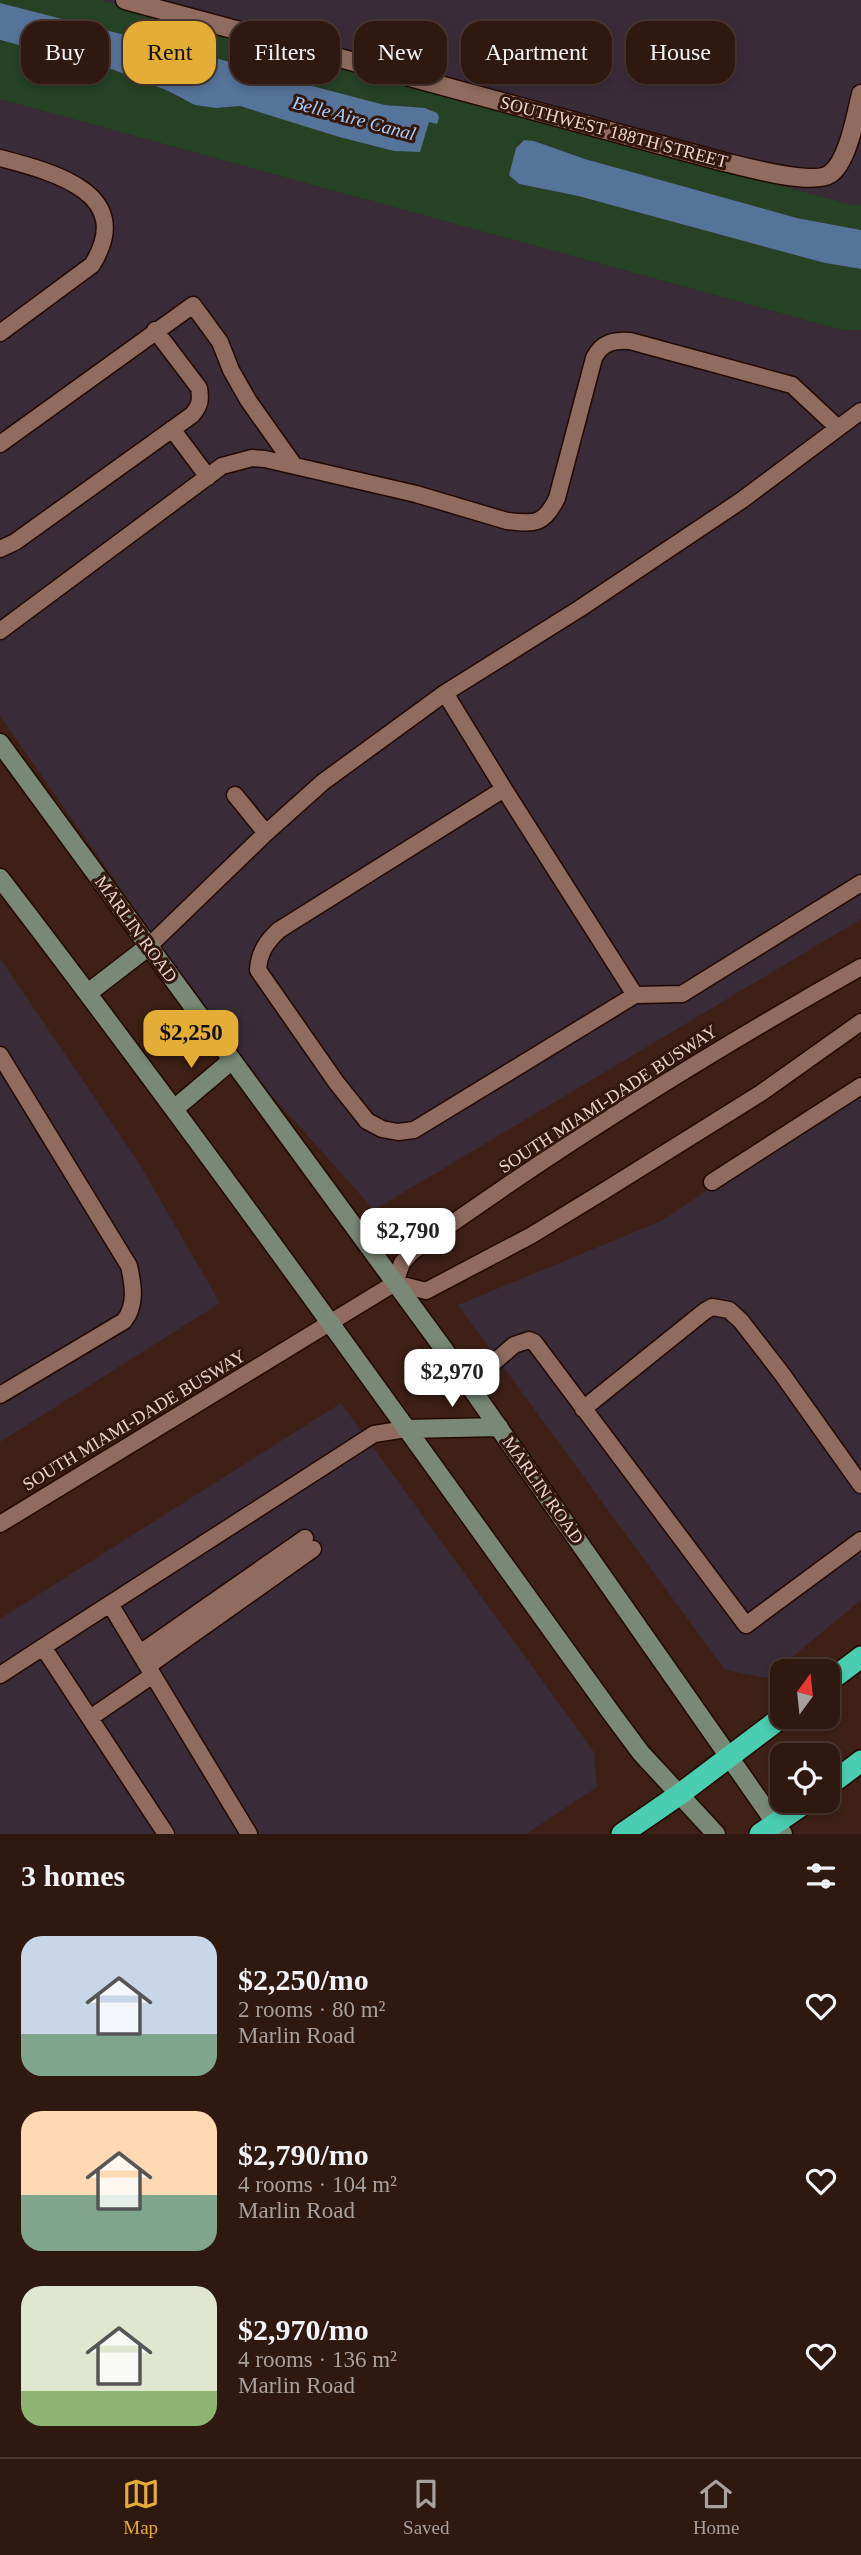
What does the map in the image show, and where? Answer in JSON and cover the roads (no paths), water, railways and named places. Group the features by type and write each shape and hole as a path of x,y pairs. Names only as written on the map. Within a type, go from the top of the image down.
{"highway":[{"path":"840,1673 861,1657"},
{"path":"621,1834 680,1794 770,1726"},
{"path":"840,1777 861,1761"},
{"path":"772,1830 793,1813"}],"street":[{"name":"SOUTHWEST 188TH STREET","path":"125,0 724,162 782,175 821,178 831,174 842,160 861,94"},
{"name":"MARLIN ROAD","path":"0,743 469,1384 729,1757 772,1830"},
{"path":"0,878 174,1109 641,1753 716,1834"},
{"path":"88,993 149,946"},
{"path":"174,1109 232,1060"},
{"path":"406,1429 499,1427"}],"lane":[{"path":"0,158 38,168 79,187 95,199 104,215 107,229 102,249 92,265 0,332"},
{"path":"0,444 193,304 220,342 231,370 248,400 295,465"},
{"path":"0,549 15,542 192,415 198,407 201,398 199,388 155,330"},
{"path":"0,631 222,466 252,458 295,465 416,494 507,521 542,521 557,498 594,358 605,344 618,340 792,385 837,427"},
{"path":"149,946 323,782 445,694 579,609 742,500 861,411"},
{"path":"172,429 208,477"},
{"path":"445,694 635,995"},
{"path":"505,789 278,930 263,948 258,970 336,1083 367,1121 382,1129 398,1132 414,1130 635,995 682,995 861,883"},
{"path":"235,795 266,833"},
{"name":"SOUTH MIAMI-DADE BUSWAY","path":"0,1524 395,1283 402,1263 412,1252 565,1146 738,1038 861,967"},
{"path":"395,1283 426,1291 532,1234 761,1093 861,1022"},
{"path":"0,1055 129,1266 133,1295 131,1309 124,1321 0,1395"},
{"path":"712,1182 861,1086"},
{"path":"583,1409 712,1307 729,1310 741,1321 782,1374 860,1484"},
{"path":"469,1384 514,1345 529,1340 534,1342 746,1625 861,1540"},
{"path":"0,1675 374,1434 406,1429"},
{"path":"90,1718 147,1665 309,1544"},
{"path":"110,1604 249,1834"},
{"path":"43,1647 166,1834"}],"water":[{"path":"0,3 70,21 21,21 21,46 0,40"},
{"path":"109,31 123,34 123,73 109,69"},
{"name":"Belle Aire Canal","path":"216,58 230,62 230,84 304,84 385,105 425,108 437,113 439,117 437,124 429,122 420,152 394,151 240,106 216,108 195,105 150,84 216,84"},
{"path":"524,140 797,218 861,230 861,269 825,263 578,196 519,184 509,175 516,148"}]}
